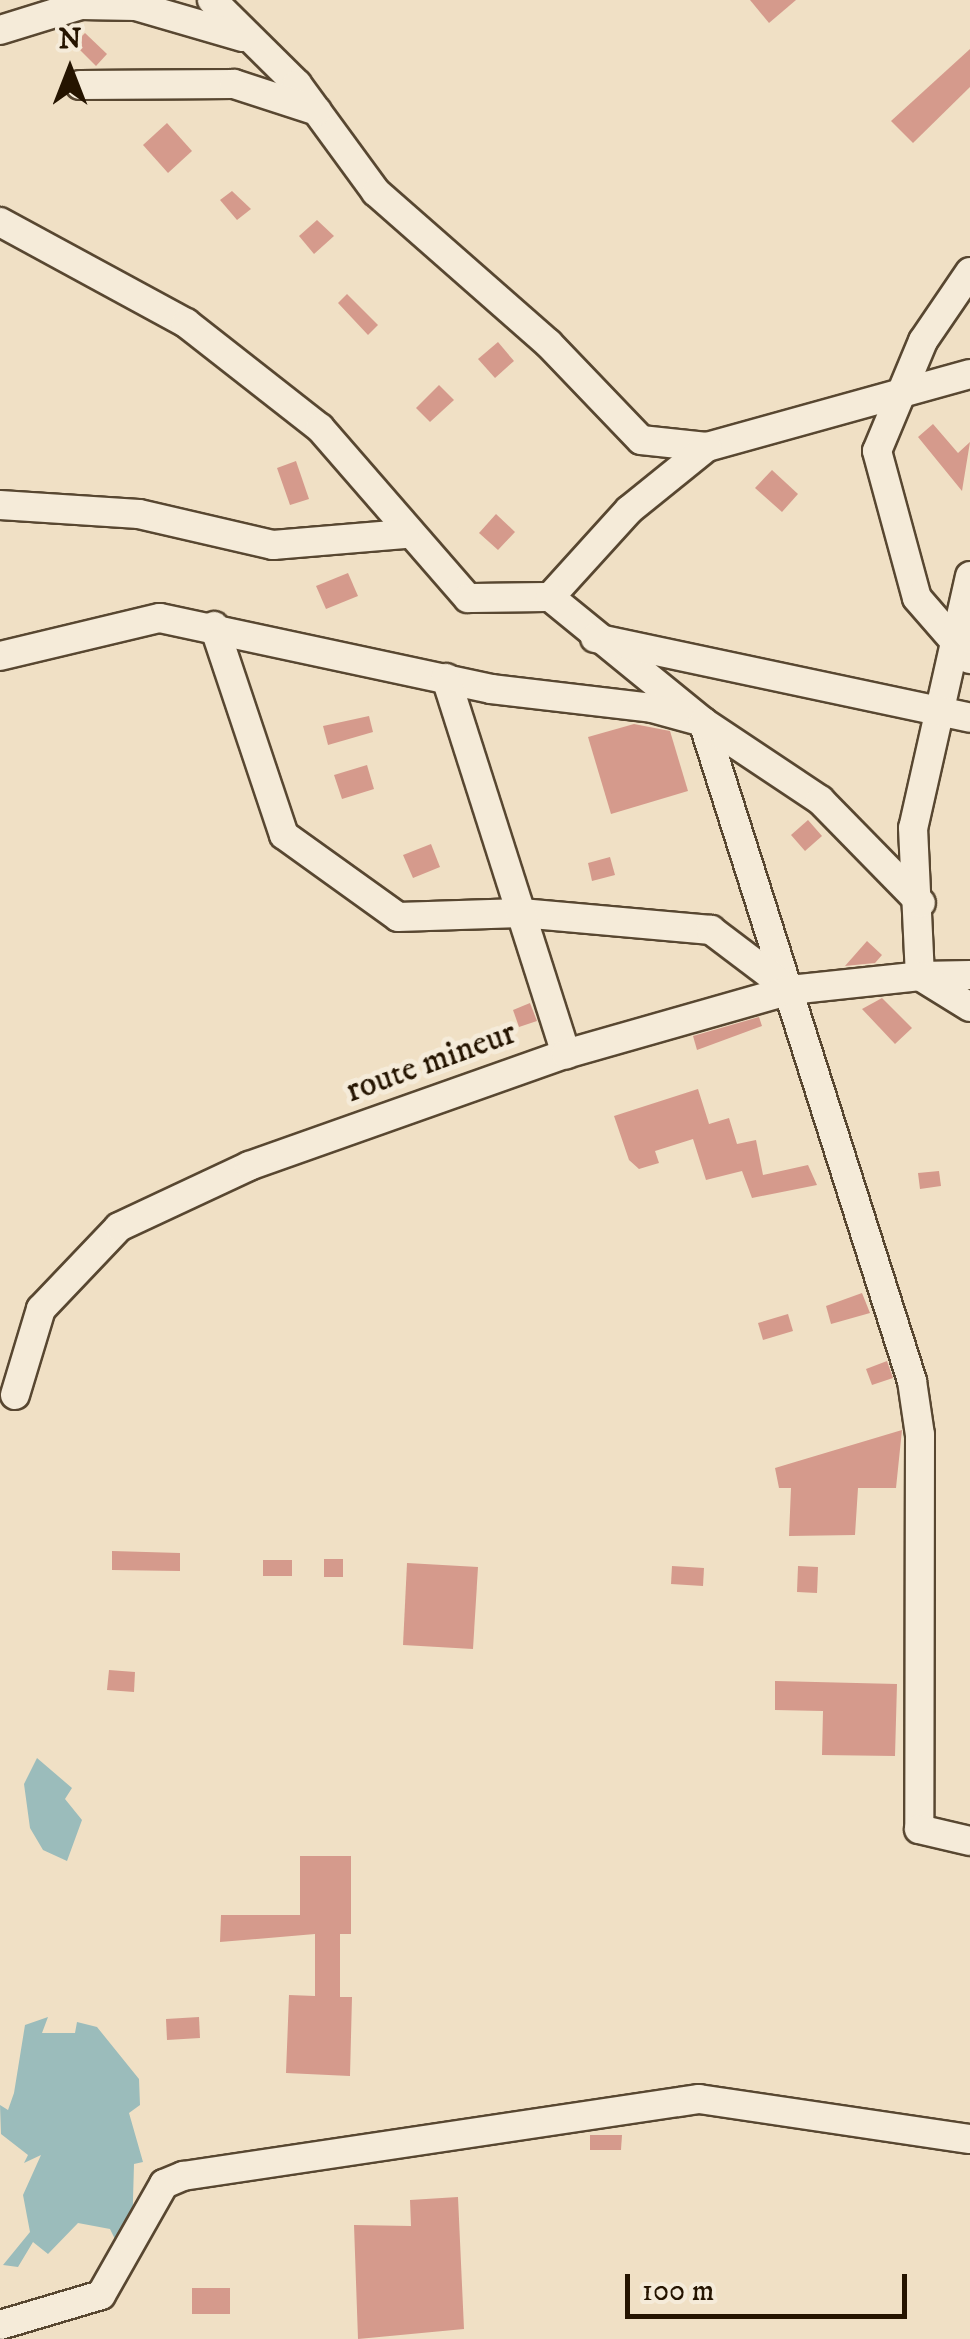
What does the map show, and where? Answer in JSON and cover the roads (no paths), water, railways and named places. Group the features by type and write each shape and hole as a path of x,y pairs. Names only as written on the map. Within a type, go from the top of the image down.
{"street":[{"path":"212,0 317,111 376,192 548,343 641,440 708,447 970,374"},
{"path":"0,30 16,18 81,5 136,6 256,43"},
{"path":"80,85 234,84 317,111"},
{"path":"0,222 186,323 320,428 405,534 468,598 550,598 594,638 703,722 820,800 921,903"},
{"path":"962,650 916,598 877,451 923,341 970,272"},
{"path":"550,598 630,510 708,447"},
{"path":"0,505 139,514 273,544 405,534"},
{"path":"970,576 962,650 940,711 913,828 921,903 920,976 970,1008"},
{"path":"0,656 160,618 214,626 446,678 703,722"},
{"path":"214,626 284,836 398,917 521,913 711,930 790,990"},
{"path":"594,638 970,718"},
{"path":"446,678 566,1054"},
{"path":"703,722 750,890 790,990 918,1408 919,1829 970,1841"},
{"name":"route mineur","path":"15,1396 42,1310 118,1226 249,1166 566,1054 790,990 920,976 970,975"},
{"path":"0,2325 101,2295 164,2184 183,2176 699,2099 970,2138"}],"water":[{"path":"37,1758 72,1788 65,1799 82,1820 67,1861 43,1850 30,1828 24,1784"},
{"path":"48,2017 42,2033 75,2033 77,2022 97,2027 139,2079 140,2105 129,2113 143,2162 134,2164 131,2272 110,2229 78,2223 48,2254 33,2242 18,2267 3,2265 30,2232 23,2195 41,2155 24,2163 28,2155 1,2134 0,2105 8,2110 14,2093 25,2025"}]}
